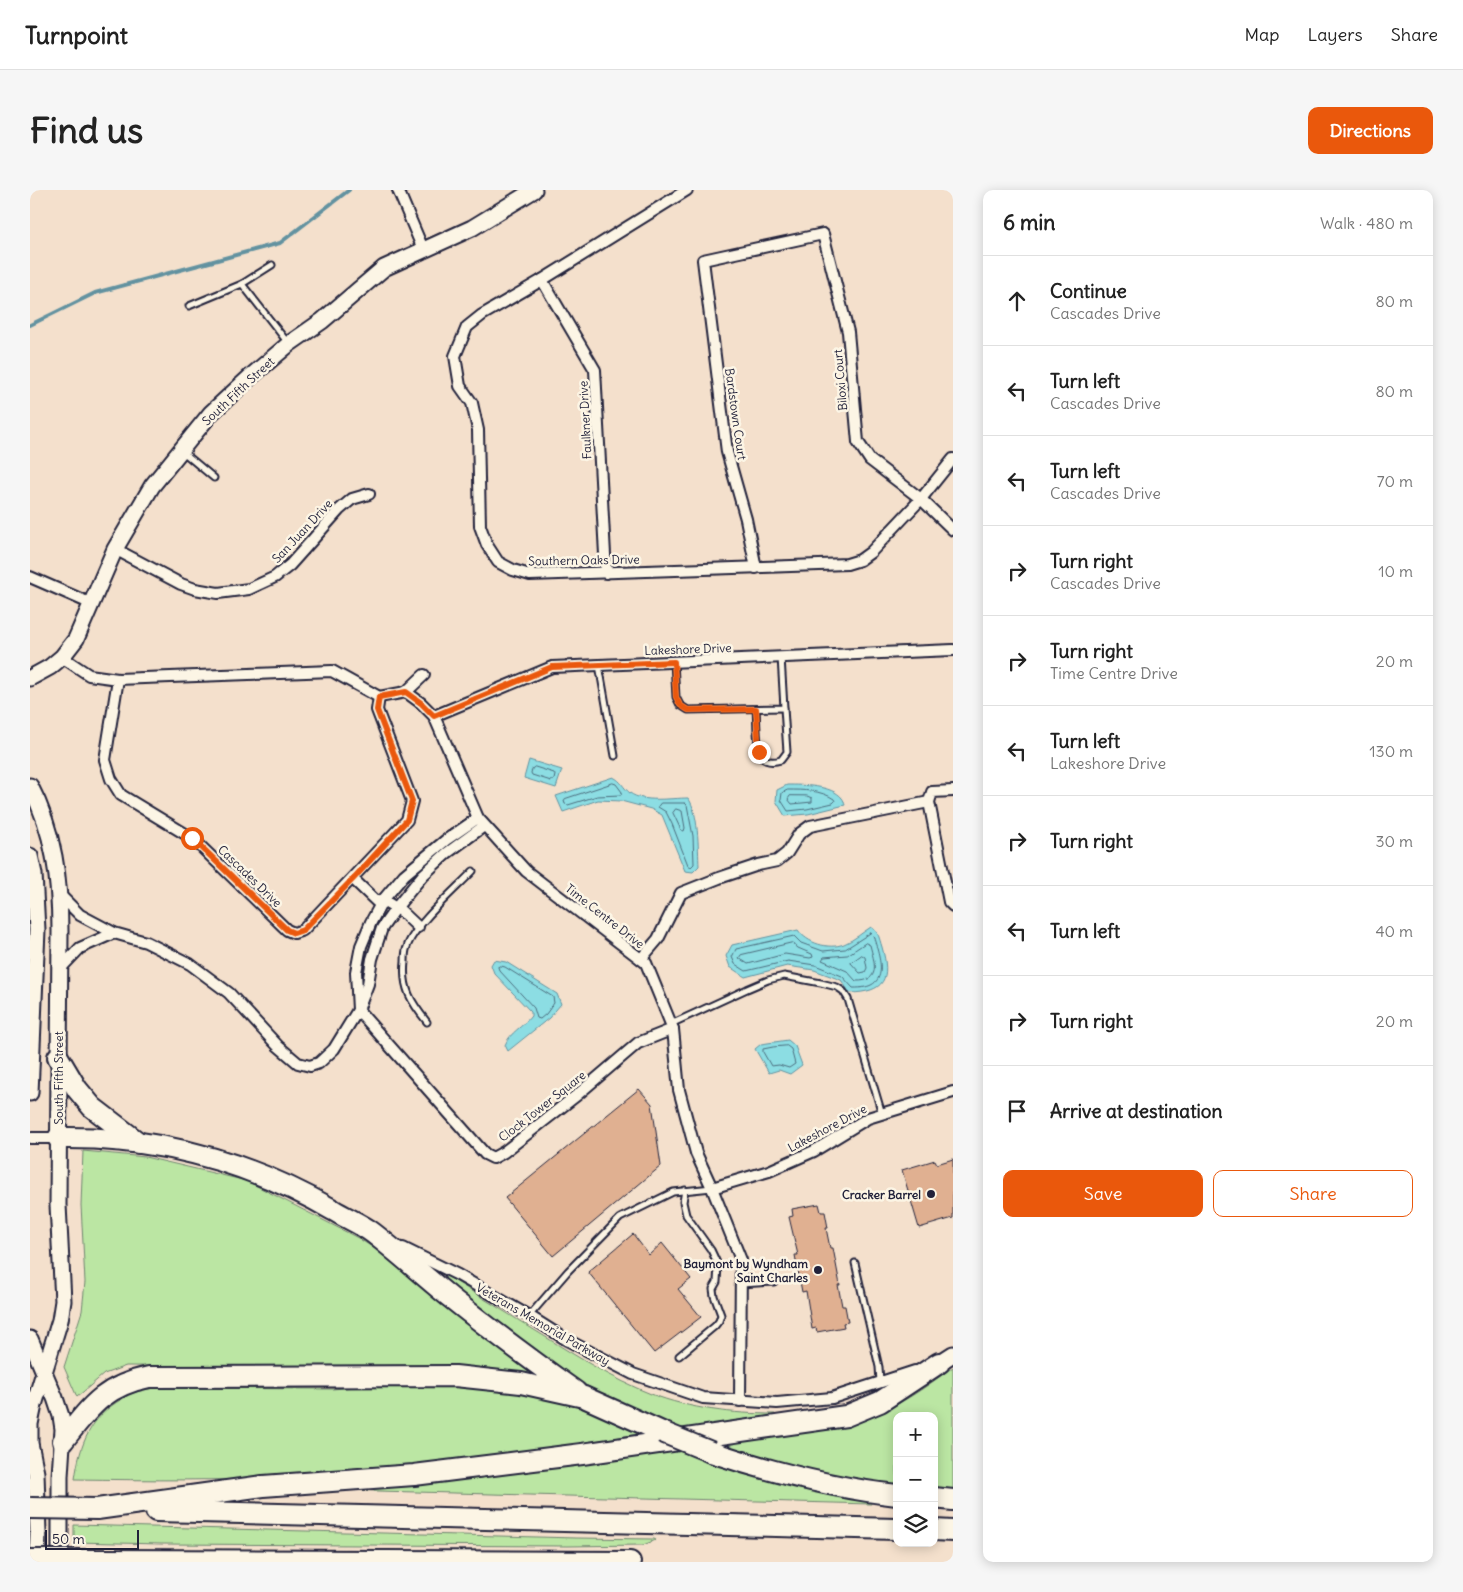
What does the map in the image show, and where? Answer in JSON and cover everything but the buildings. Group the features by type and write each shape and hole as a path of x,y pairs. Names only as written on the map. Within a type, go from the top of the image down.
{"highway":[{"path":"58,1057 77,1089 92,1106 139,1142"},
{"path":"58,1138 139,1142 192,1152 245,1168 312,1198 371,1232 453,1300 584,1397 711,1452 759,1468 802,1479 873,1492 893,1494"},
{"path":"97,1509 263,1486 414,1475 582,1454 846,1416 880,1402 946,1358"},
{"path":"63,1441 90,1408 107,1393 118,1386 149,1377 455,1376 520,1383 584,1397"},
{"path":"938,1498 953,1500"},
{"path":"30,1508 893,1529"},
{"path":"938,1530 953,1531"},
{"path":"30,1560 630,1562"}],"main road":[{"name":"South Fifth Street","path":"32,679 50,667 76,639 115,549 152,486 211,414 289,344 322,321 384,268 472,228 534,190"},
{"name":"South Fifth Street","path":"30,786 48,831 55,855 60,895 58,1234 62,1266 63,1301 60,1320 43,1372 30,1424 30,1443 36,1473 37,1562"},
{"name":"South Fifth Street","path":"30,856 34,874 30,1093"},
{"path":"33,920 49,943 59,970"},
{"path":"30,1339 61,1416 63,1441 60,1476 60,1562"}],"street":[{"path":"398,190 423,249"},
{"name":"Southern Oaks Drive","path":"687,190 482,315 467,327 455,356 460,386 472,403 478,430 480,526 487,545 498,562 513,570 530,575 847,564 860,560 870,552 921,499 953,459"},
{"name":"Biloxi Court","path":"704,260 823,234 848,332 858,442 870,460 921,499 953,530"},
{"name":"Bardstown Court","path":"704,260 727,452 746,519 756,568"},
{"name":"Faulkner Drive","path":"542,280 595,370 606,573"},
{"name":"San Juan Drive","path":"115,549 195,590 218,593 249,589 275,577 290,565 339,510 352,499 369,494"},
{"path":"30,577 92,604"},
{"name":"Lakeshore Drive","path":"434,716 552,667 953,650"},
{"path":"62,656 90,675 118,679 332,671 379,697 406,692 424,675"},
{"name":"Cascades Drive","path":"118,679 105,760 111,779 121,795 192,838 287,930 294,933 303,930 407,820 412,801 377,710 379,697"},
{"name":"Time Centre Drive","path":"406,692 434,716 481,822 526,871 646,963 672,1027 679,1090 696,1153 741,1260 740,1401"},
{"path":"953,791 932,792 929,802 950,902 953,906"},
{"path":"641,959 658,939 681,893 758,865 777,861 787,853 799,834 810,826 929,802"},
{"path":"358,1010 356,972 361,946 383,900 404,875 446,840 481,822"},
{"path":"60,895 80,916 114,933 146,942 190,964 229,993 278,1046 298,1063 310,1066 319,1063 334,1049 358,1010 368,984 372,959 382,928 396,908 423,876 481,822"},
{"path":"353,879 377,902 383,900"},
{"path":"383,900 401,911 418,927"},
{"path":"59,970 80,948 114,933"},
{"name":"Clock Tower Square","path":"358,1010 484,1154 493,1158 504,1152 577,1096 638,1043 672,1027"},
{"name":"Lakeshore Drive","path":"712,1188 769,1171 814,1151 868,1118 953,1092"},
{"path":"30,1138 58,1138"},
{"name":"Veterans Memorial Parkway","path":"371,1232 458,1275 567,1340 633,1374 703,1398 777,1404 832,1398 880,1383 946,1358"}],"lane":[{"path":"189,306 242,284 272,265"},
{"path":"242,284 289,344"},
{"path":"181,450 214,478"},
{"path":"756,709 759,752 762,758 771,762 780,760 786,752 781,657"},
{"path":"674,662 676,697 680,705 688,710 784,708"},
{"path":"599,665 614,756"},
{"path":"427,1022 410,999 407,991 404,973 407,946 418,927 474,871"},
{"path":"672,1027 747,989 768,980 784,976 821,982 838,987 848,999 882,1114"},
{"path":"529,1316 568,1271 620,1218 673,1192 712,1188"},
{"path":"679,1356 715,1326 721,1315 714,1296 718,1266 712,1250 686,1215 683,1202 685,1190"},
{"path":"855,1263 879,1367 880,1383"},
{"path":"740,1284 774,1282"}],"green space":[{"path":"83,1151 145,1157 247,1181 358,1238 407,1269 551,1381 325,1367 126,1366 104,1374 77,1397 64,1367 82,1311 85,1282 81,1205"},
{"path":"447,1276 583,1360 637,1388 666,1399 696,1407 728,1412 775,1414 775,1418 679,1432 630,1409 582,1383 547,1361 500,1326 444,1279"},
{"path":"953,1367 953,1495 938,1494 938,1412 893,1412 893,1488 832,1479 712,1446 863,1420 876,1415 921,1390"},
{"path":"393,1384 462,1384 531,1394 576,1406 618,1423 639,1434 469,1460 341,1474 214,1480 75,1479 80,1454 94,1423 111,1406 143,1390 155,1388 332,1389"},
{"path":"681,1449 871,1499 871,1504 340,1490"},
{"path":"74,1525 656,1540 643,1545 568,1546 74,1542"}],"water":[{"path":"529,760 562,770 556,788 524,778"},
{"path":"613,777 630,793 642,798 688,798 694,812 698,840 699,866 693,872 685,871 662,815 651,809 621,801 598,800 563,812 556,796"},
{"path":"787,785 801,785 831,790 842,798 845,805 808,814 785,816 776,801 777,790"},
{"path":"871,927 879,938 886,968 882,982 878,986 862,992 850,993 841,980 814,970 787,966 745,977 730,967 726,956 732,945 798,930 812,942 825,946 838,946"},
{"path":"494,960 506,962 557,994 561,1004 549,1018 508,1051 505,1045 507,1040 528,1020 531,1012 494,973 491,965"},
{"path":"788,1040 795,1046 802,1065 790,1074 779,1070 769,1073 755,1049 761,1044"}],"waterway":[{"path":"30,325 95,293 280,243 349,190"}],"place":[{"name":"Cracker Barrel","path":"931,1194"},
{"name":"Baymont by Wyndham Saint Charles","path":"818,1270"}],"route":[{"path":"192,838 287,930 294,933 303,930 407,820 412,801 377,710 379,697 406,692 434,716 552,667 674,662 676,697 680,705 688,710 756,709 759,752"}]}
